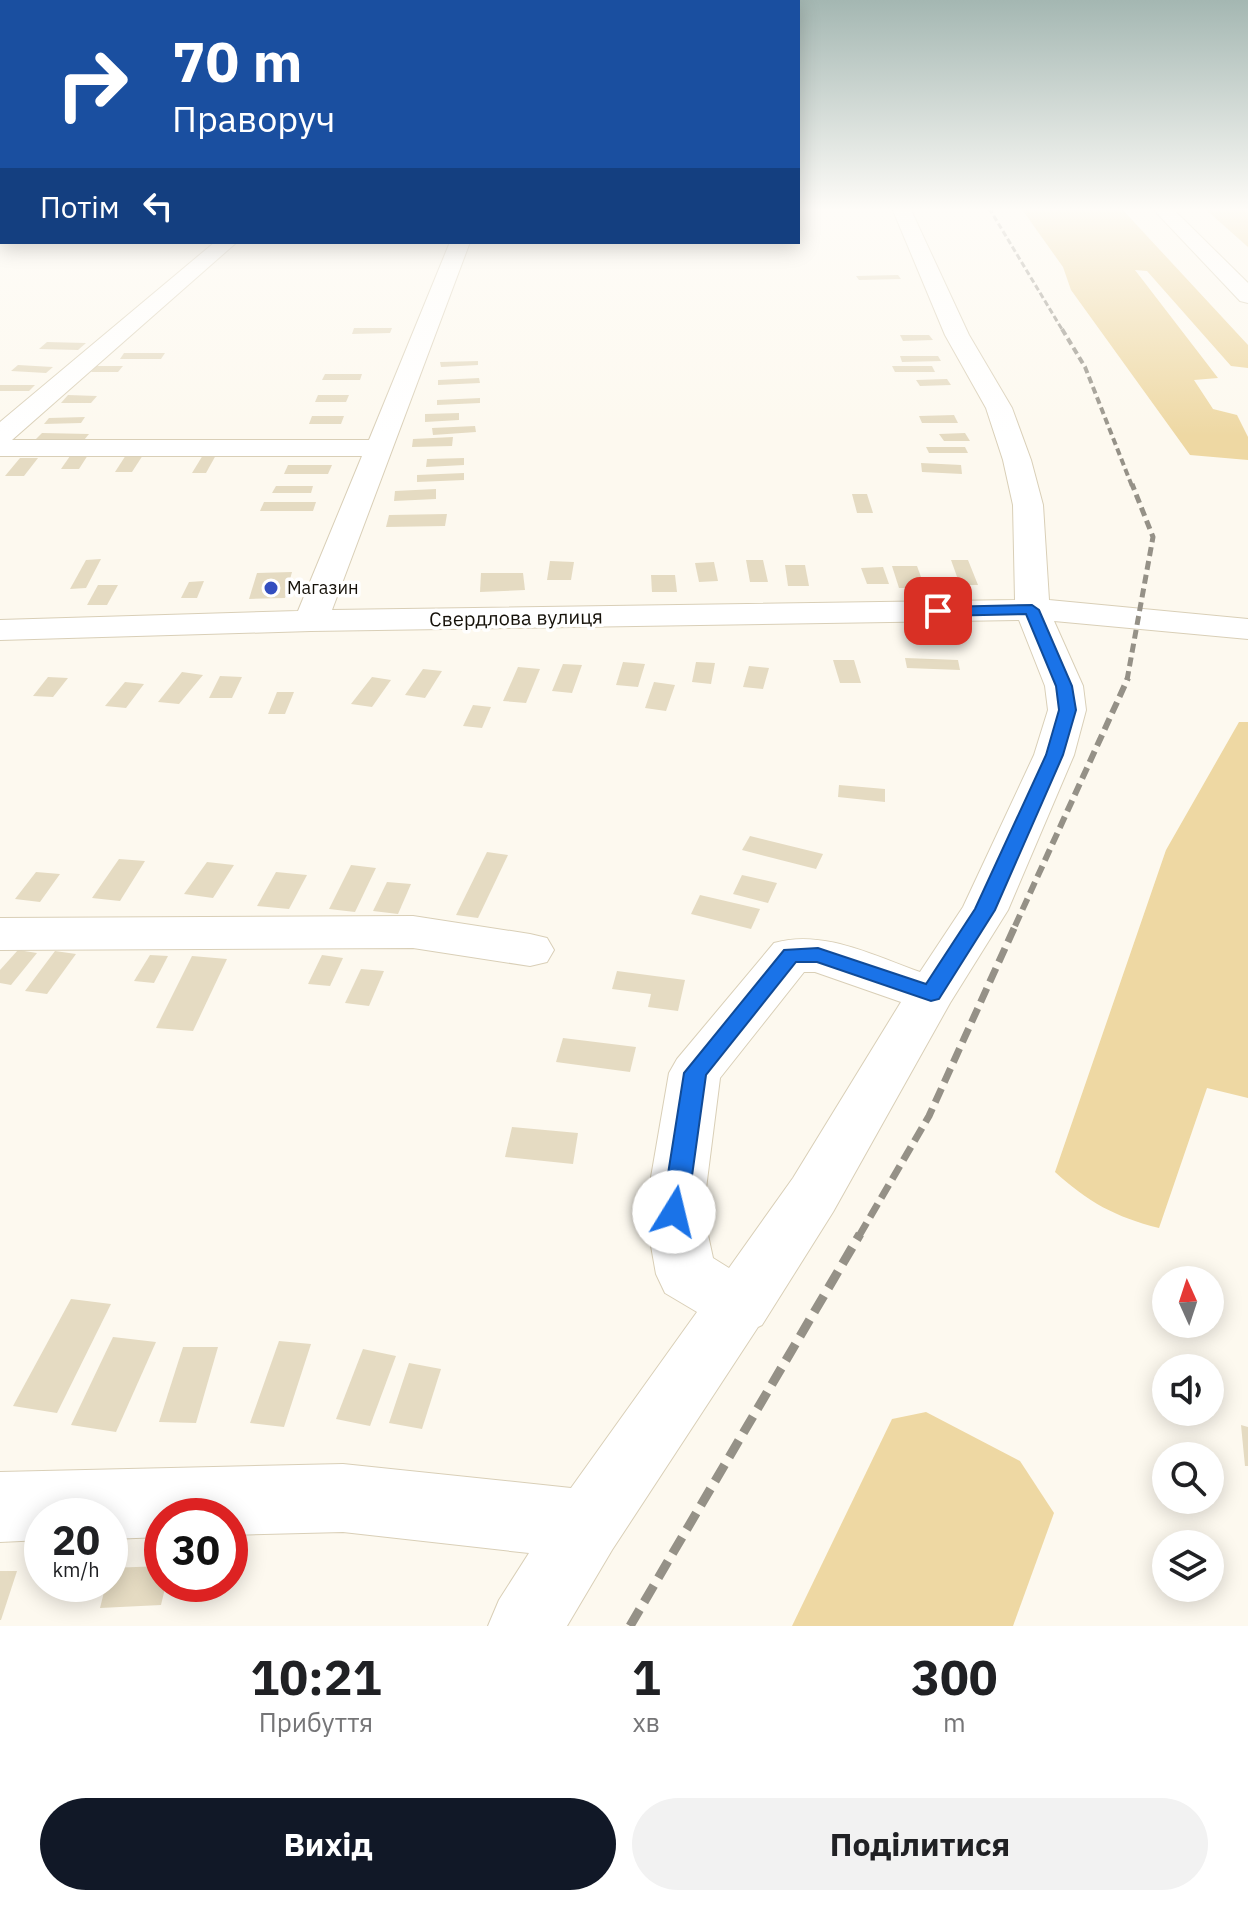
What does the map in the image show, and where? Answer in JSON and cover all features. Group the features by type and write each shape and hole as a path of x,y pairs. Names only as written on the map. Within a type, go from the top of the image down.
{"street":[{"path":"0,436 178,284"},
{"path":"311,621 444,284"},
{"path":"525,1626 587,1525 740,1306 813,1195 931,994 985,910 1054,755 1067,710 1064,686 1032,610 1032,544 1028,505 1017,460 999,408 957,335 934,284"},
{"path":"0,448 379,448"},
{"name":"Свердлова вулиця","path":"14,630 311,621 1032,610 1092,611 1248,629"},
{"path":"0,656 14,630"},
{"path":"0,934 413,932 530,950"},
{"path":"740,1306 686,1274 674,1212 695,1073 791,955 818,955 931,994"},
{"path":"0,1507 343,1498 587,1525"}],"shaded area":[{"path":"1069,284 1146,284 1218,378 1194,380 1213,409 1237,415 1248,437 1248,460 1190,455"},
{"path":"1158,284 1191,284 1248,345 1248,368 1231,366"},
{"path":"1239,722 1248,722 1248,1098 1207,1088 1159,1228 1103,1207 1055,1172 1166,850"},
{"path":"926,1412 1020,1461 1054,1513 1013,1626 792,1626 892,1419"}],"building":[{"path":"354,328 392,328 390,333 352,334"},
{"path":"900,335 929,335 933,340 903,341"},
{"path":"47,342 86,343 78,350 39,349"},
{"path":"124,353 165,353 161,359 120,359"},
{"path":"900,356 938,356 941,361 902,362"},
{"path":"478,361 478,365 441,367 440,362"},
{"path":"18,365 53,367 46,373 11,371"},
{"path":"96,366 123,366 118,372 91,372"},
{"path":"892,366 932,366 935,372 895,372"},
{"path":"325,374 362,374 360,380 322,380"},
{"path":"479,378 480,383 438,385 438,380"},
{"path":"947,379 951,385 920,386 916,380"},
{"path":"0,385 35,385 29,391 0,391"},
{"path":"68,395 97,396 91,403 61,403"},
{"path":"318,395 349,395 346,402 315,402"},
{"path":"480,398 480,403 437,405 437,400"},
{"path":"459,413 459,420 425,422 425,414"},
{"path":"954,415 958,423 922,423 919,416"},
{"path":"312,416 344,416 341,424 309,424"},
{"path":"85,417 81,423 44,424 49,418"},
{"path":"475,426 476,432 433,435 432,428"},
{"path":"42,433 89,434 84,440 36,439"},
{"path":"965,433 970,441 944,441 939,434"},
{"path":"453,437 452,446 412,447 413,439"},
{"path":"926,447 965,447 968,453 929,453"},
{"path":"88,455 79,469 61,469 70,456"},
{"path":"126,455 143,455 132,472 115,472"},
{"path":"203,455 216,455 206,473 192,473"},
{"path":"20,458 38,458 24,476 5,476"},
{"path":"464,458 464,465 426,467 427,459"},
{"path":"921,463 961,465 962,474 922,472"},
{"path":"288,465 332,465 328,474 284,474"},
{"path":"464,473 464,480 417,482 417,475"},
{"path":"276,486 313,486 311,493 272,493"},
{"path":"436,489 436,499 394,501 395,491"},
{"path":"852,494 867,494 873,513 857,513"},
{"path":"264,502 316,502 313,511 260,511"},
{"path":"447,514 445,526 386,527 389,515"},
{"path":"101,559 86,588 70,589 86,560"},
{"path":"746,560 763,560 768,582 750,582"},
{"path":"951,560 968,560 978,585 960,585"},
{"path":"550,561 574,562 571,580 547,580"},
{"path":"714,562 718,581 699,582 695,563"},
{"path":"785,565 805,565 809,586 788,586"},
{"path":"892,566 917,566 925,588 899,588"},
{"path":"883,567 889,584 867,584 861,568"},
{"path":"292,572 285,598 249,599 257,573"},
{"path":"481,573 523,573 525,590 480,592"},
{"path":"651,575 675,575 677,592 652,592"},
{"path":"204,581 197,598 181,598 189,582"},
{"path":"98,585 118,585 107,605 87,605"},
{"path":"905,658 958,660 960,670 907,668"},
{"path":"833,660 854,660 861,683 840,683"},
{"path":"623,662 645,664 638,687 616,685"},
{"path":"696,662 715,663 711,684 692,682"},
{"path":"563,664 582,665 572,693 552,691"},
{"path":"749,666 769,668 763,689 743,687"},
{"path":"518,667 540,669 526,703 503,701"},
{"path":"423,669 442,671 425,698 405,695"},
{"path":"182,672 203,675 179,704 158,702"},
{"path":"220,676 242,677 232,698 209,698"},
{"path":"48,677 68,678 53,697 33,696"},
{"path":"372,677 391,680 372,707 351,704"},
{"path":"125,682 144,684 126,708 105,706"},
{"path":"654,682 675,685 666,711 645,708"},
{"path":"277,692 294,692 285,714 268,714"},
{"path":"473,705 491,707 482,728 463,726"},
{"path":"839,785 885,789 885,802 838,797"},
{"path":"750,836 823,854 816,869 742,850"},
{"path":"487,852 508,855 478,918 456,915"},
{"path":"119,859 145,861 120,901 92,898"},
{"path":"207,862 234,865 213,898 184,894"},
{"path":"351,865 376,868 355,912 329,909"},
{"path":"36,872 60,874 40,902 15,899"},
{"path":"276,872 307,875 289,909 257,906"},
{"path":"742,875 777,883 768,903 733,894"},
{"path":"387,882 411,884 398,914 373,911"},
{"path":"700,895 760,909 751,929 691,914"},
{"path":"18,950 37,953 11,985 0,983 0,970"},
{"path":"55,951 76,954 47,994 25,991"},
{"path":"150,955 168,956 154,983 134,981"},
{"path":"322,955 343,958 330,986 308,984"},
{"path":"192,956 227,959 193,1031 156,1028"},
{"path":"361,969 384,971 369,1006 345,1003"},
{"path":"617,971 685,980 678,1011 648,1007 651,994 612,989"},
{"path":"563,1038 636,1047 630,1072 556,1062"},
{"path":"512,1127 578,1133 573,1164 505,1157"},
{"path":"71,1299 111,1304 57,1413 13,1406"},
{"path":"113,1337 156,1342 116,1432 71,1425"},
{"path":"279,1341 311,1344 284,1427 250,1423"},
{"path":"183,1347 218,1347 196,1423 159,1422"},
{"path":"363,1349 396,1356 370,1426 336,1419"},
{"path":"409,1363 441,1369 422,1429 389,1423"},
{"path":"1241,1425 1248,1427 1248,1466 1245,1466"},
{"path":"128,1567 144,1567 144,1602 162,1602 161,1605 100,1608 102,1602 128,1602"},
{"path":"0,1571 17,1571 1,1620 0,1620"}],"railway":[{"path":"1035,284 1063,331"},
{"path":"1062,329 1085,367 1132,486"},
{"path":"1127,680 1153,537 1132,484"},
{"path":"1015,926 1128,678"},
{"path":"859,1236 929,1116 1016,924"},
{"path":"630,1626 860,1234"}],"place":[{"name":"Mагазин","path":"271,588"}],"route":[{"path":"674,1212 695,1073 791,955 818,955 931,994 985,910 1054,755 1067,710 1064,686 1032,610 938,611"}]}
